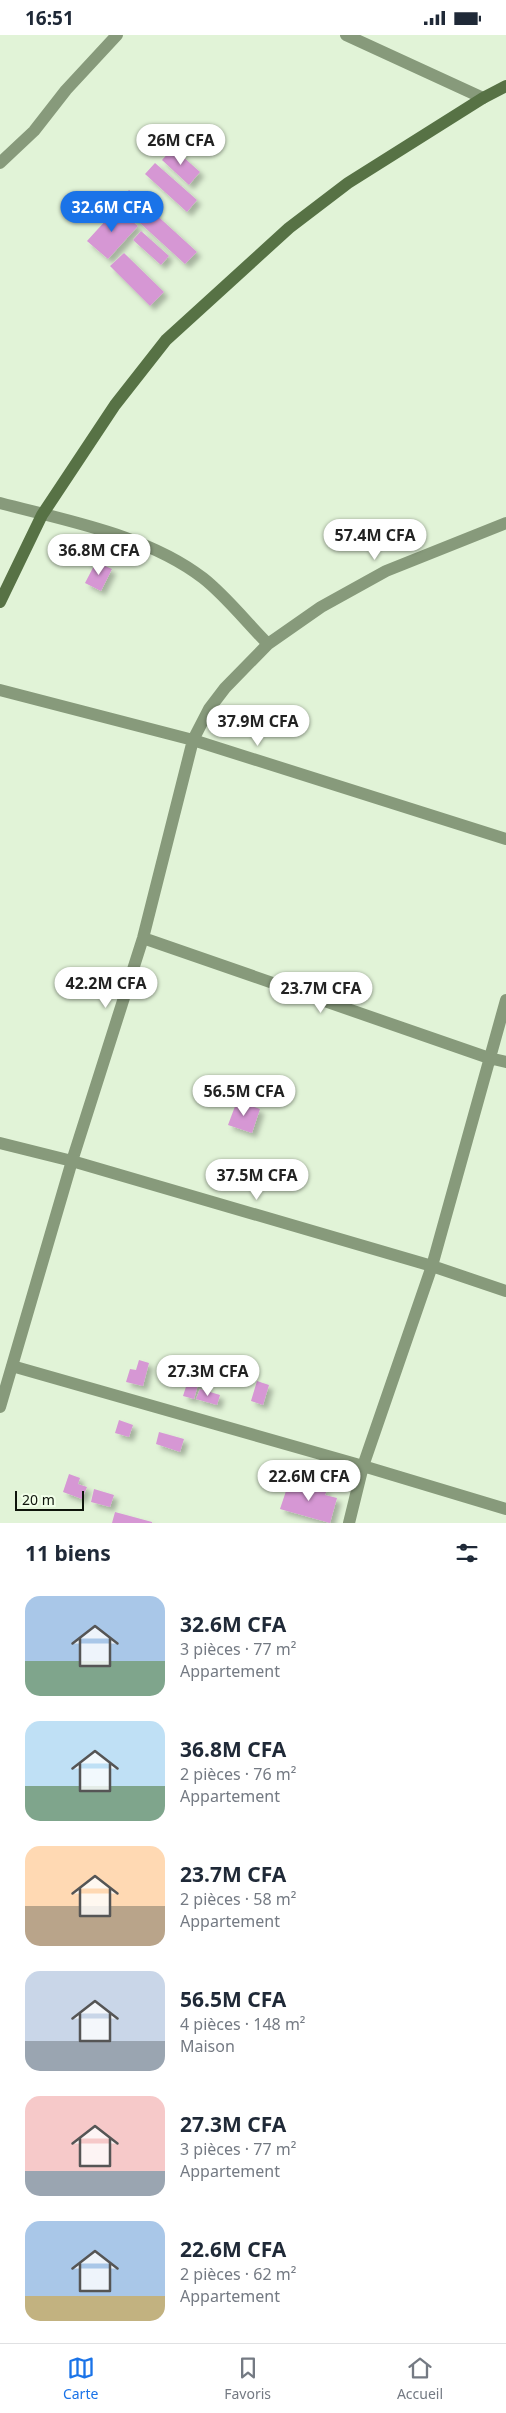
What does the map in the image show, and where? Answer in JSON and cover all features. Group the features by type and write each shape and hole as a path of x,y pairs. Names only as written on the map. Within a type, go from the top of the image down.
{"main road":[{"path":"0,602 42,515 115,405 166,340 289,228 333,194 482,97 506,86"}],"street":[{"path":"0,163 34,131 66,90 117,35"},
{"path":"346,35 482,97"},
{"path":"0,503 117,536 176,560 204,579 268,644"},
{"path":"0,1407 72,1161 143,938 193,741 209,709 225,688 268,644 321,607 386,571 506,523"},
{"path":"0,690 193,741 506,839"},
{"path":"143,938 489,1058 506,1062"},
{"path":"349,1523 363,1466 432,1267 506,1000"},
{"path":"0,1143 72,1161 432,1267 506,1291"},
{"path":"12,1367 363,1466 506,1509"}],"building":[{"path":"173,148 200,172 189,185 162,160"},
{"path":"155,163 197,200 187,212 145,174"},
{"path":"129,190 197,252 185,264 118,203"},
{"path":"117,208 138,226 108,259 87,241"},
{"path":"141,231 169,256 161,265 133,240"},
{"path":"124,253 164,292 150,306 110,266"},
{"path":"96,562 112,569 101,591 85,583"},
{"path":"237,1101 260,1109 252,1133 228,1125"},
{"path":"139,1360 149,1363 143,1386 126,1382 130,1369 136,1370"},
{"path":"191,1371 201,1374 194,1399 183,1396"},
{"path":"257,1381 269,1385 263,1405 251,1401"},
{"path":"200,1389 220,1395 217,1405 196,1399"},
{"path":"119,1420 133,1425 129,1437 115,1433"},
{"path":"159,1432 184,1439 180,1452 156,1444"},
{"path":"69,1474 80,1478 78,1484 87,1487 82,1499 63,1492"},
{"path":"302,1483 327,1490 325,1495 337,1498 330,1523 280,1509 288,1485 301,1488"},
{"path":"94,1489 114,1495 110,1507 91,1502"},
{"path":"115,1512 152,1522 152,1523 112,1523"}]}
